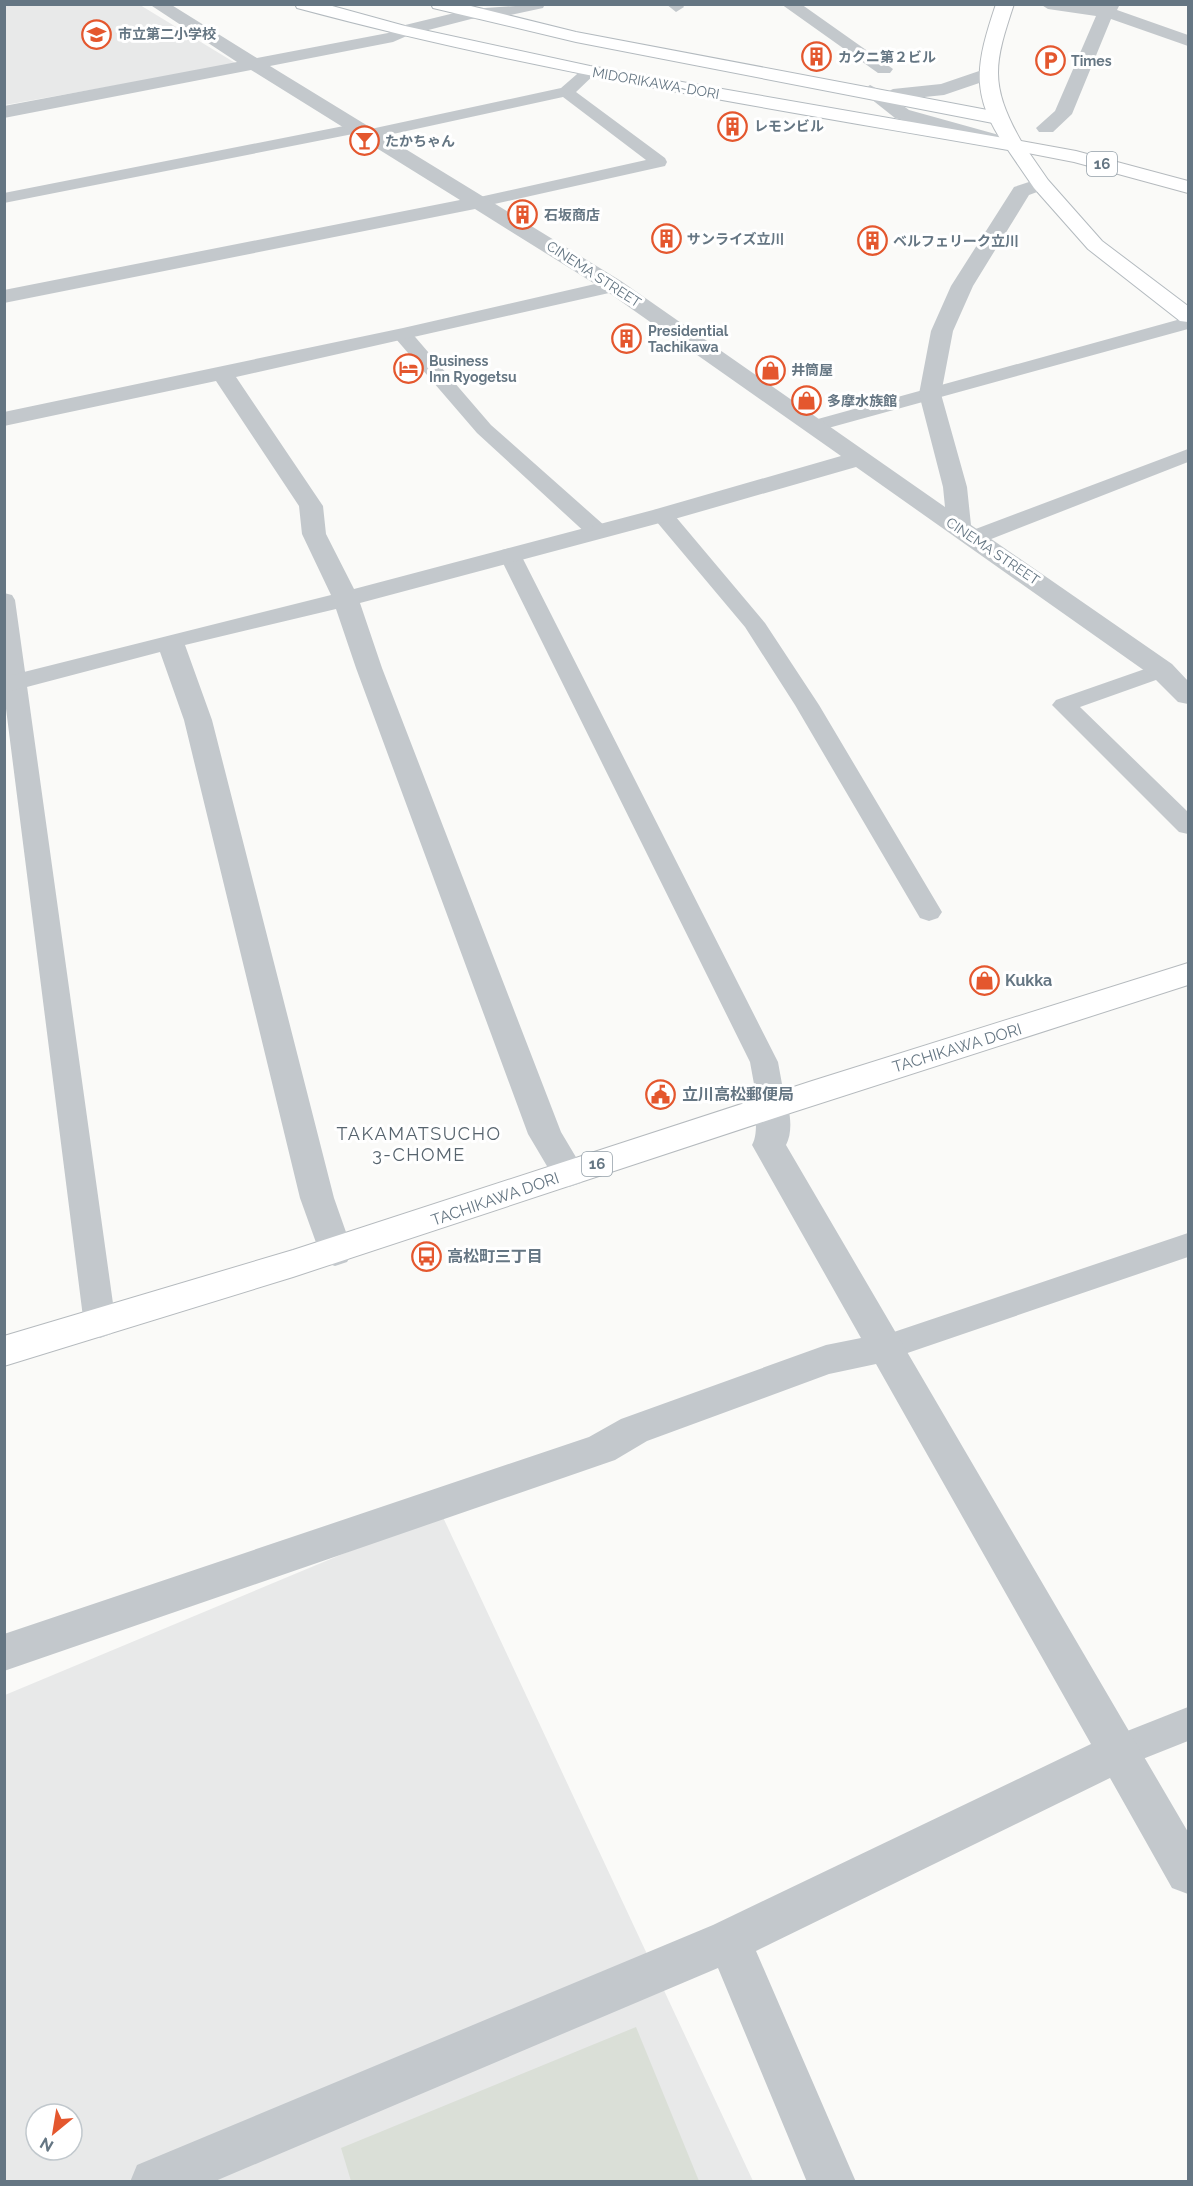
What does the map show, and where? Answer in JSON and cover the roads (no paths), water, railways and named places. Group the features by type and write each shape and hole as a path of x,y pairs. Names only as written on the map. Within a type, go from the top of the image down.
{"street":[{"name":"CINEMA STREET","path":"157,4 482,202 613,286 1162,670 1188,696"},
{"name":"MIDORIKAWA-DORI","path":"303,4 403,31 590,71 1014,145"},
{"name":"MIDORIKAWA-DORI","path":"439,4 471,14 641,49 870,91 1069,134"},
{"path":"4,112 258,65 393,37 403,31 471,14 501,12 537,4"},
{"path":"789,4 884,69"},
{"path":"1005,4 985,75 990,100 1014,145 1041,184 1095,245 1188,316"},
{"path":"1048,4 1109,8 1188,41"},
{"path":"1046,128 1063,114 1099,24 1109,8"},
{"path":"893,96 936,90 985,75"},
{"path":"870,91 902,114 1014,145"},
{"name":"16","path":"1014,145 1076,157 1188,187"},
{"path":"966,534 930,394 942,331 962,286 1021,191 1041,184"},
{"path":"4,297 482,202"},
{"path":"4,419 402,335 613,286"},
{"path":"222,373 311,506 314,534 346,599 373,679 545,1134 569,1174"},
{"path":"9,684 170,641 346,599 662,515 860,458"},
{"path":"170,641 198,720 317,1198 335,1252"},
{"path":"1162,670 1188,658"},
{"name":"TACHIKAWA DORI","path":"4,1352 100,1325 335,1252 772,1106 1188,974"},
{"path":"772,1106 773,1138 769,1145 1120,1750 1188,1873"},
{"path":"4,1653 602,1449 634,1430 826,1360 887,1347"},
{"path":"154,2181 729,1941 1120,1750"},
{"path":"729,1941 832,2181"}],"lane":[{"path":"4,198 566,92 590,71"},
{"path":"482,202 659,162 566,92"},
{"path":"814,426 1188,323"},
{"path":"402,335 484,429 597,531"},
{"path":"966,534 1188,455"},
{"path":"662,515 754,623 807,705 929,912"},
{"path":"510,555 764,1062 772,1106"},
{"path":"4,600 9,684 100,1325"},
{"path":"1162,670 1064,705 1188,826"},
{"path":"887,1347 1188,1245"},
{"path":"1120,1750 1188,1724"}],"place":[{"name":"市立第二小学校","path":"97,34"},
{"name":"カクニ第２ビル","path":"817,57"},
{"name":"Times","path":"1050,61"},
{"name":"レモンビル","path":"733,126"},
{"name":"たかちゃん","path":"364,141"},
{"name":"石坂商店","path":"523,215"},
{"name":"サンライズ立川","path":"666,239"},
{"name":"ベルフェリーク立川","path":"872,241"},
{"name":"Presidential Tachikawa","path":"627,339"},
{"name":"Business Inn Ryogetsu","path":"408,369"},
{"name":"井筒屋","path":"770,370"},
{"name":"多摩水族館","path":"806,401"},
{"name":"Kukka","path":"984,980"},
{"name":"立川高松郵便局","path":"661,1094"},
{"name":"高松町三丁目","path":"426,1256"}],"district":[{"name":"TAKAMATSUCHO 3-CHOME","path":"419,1143"}]}
